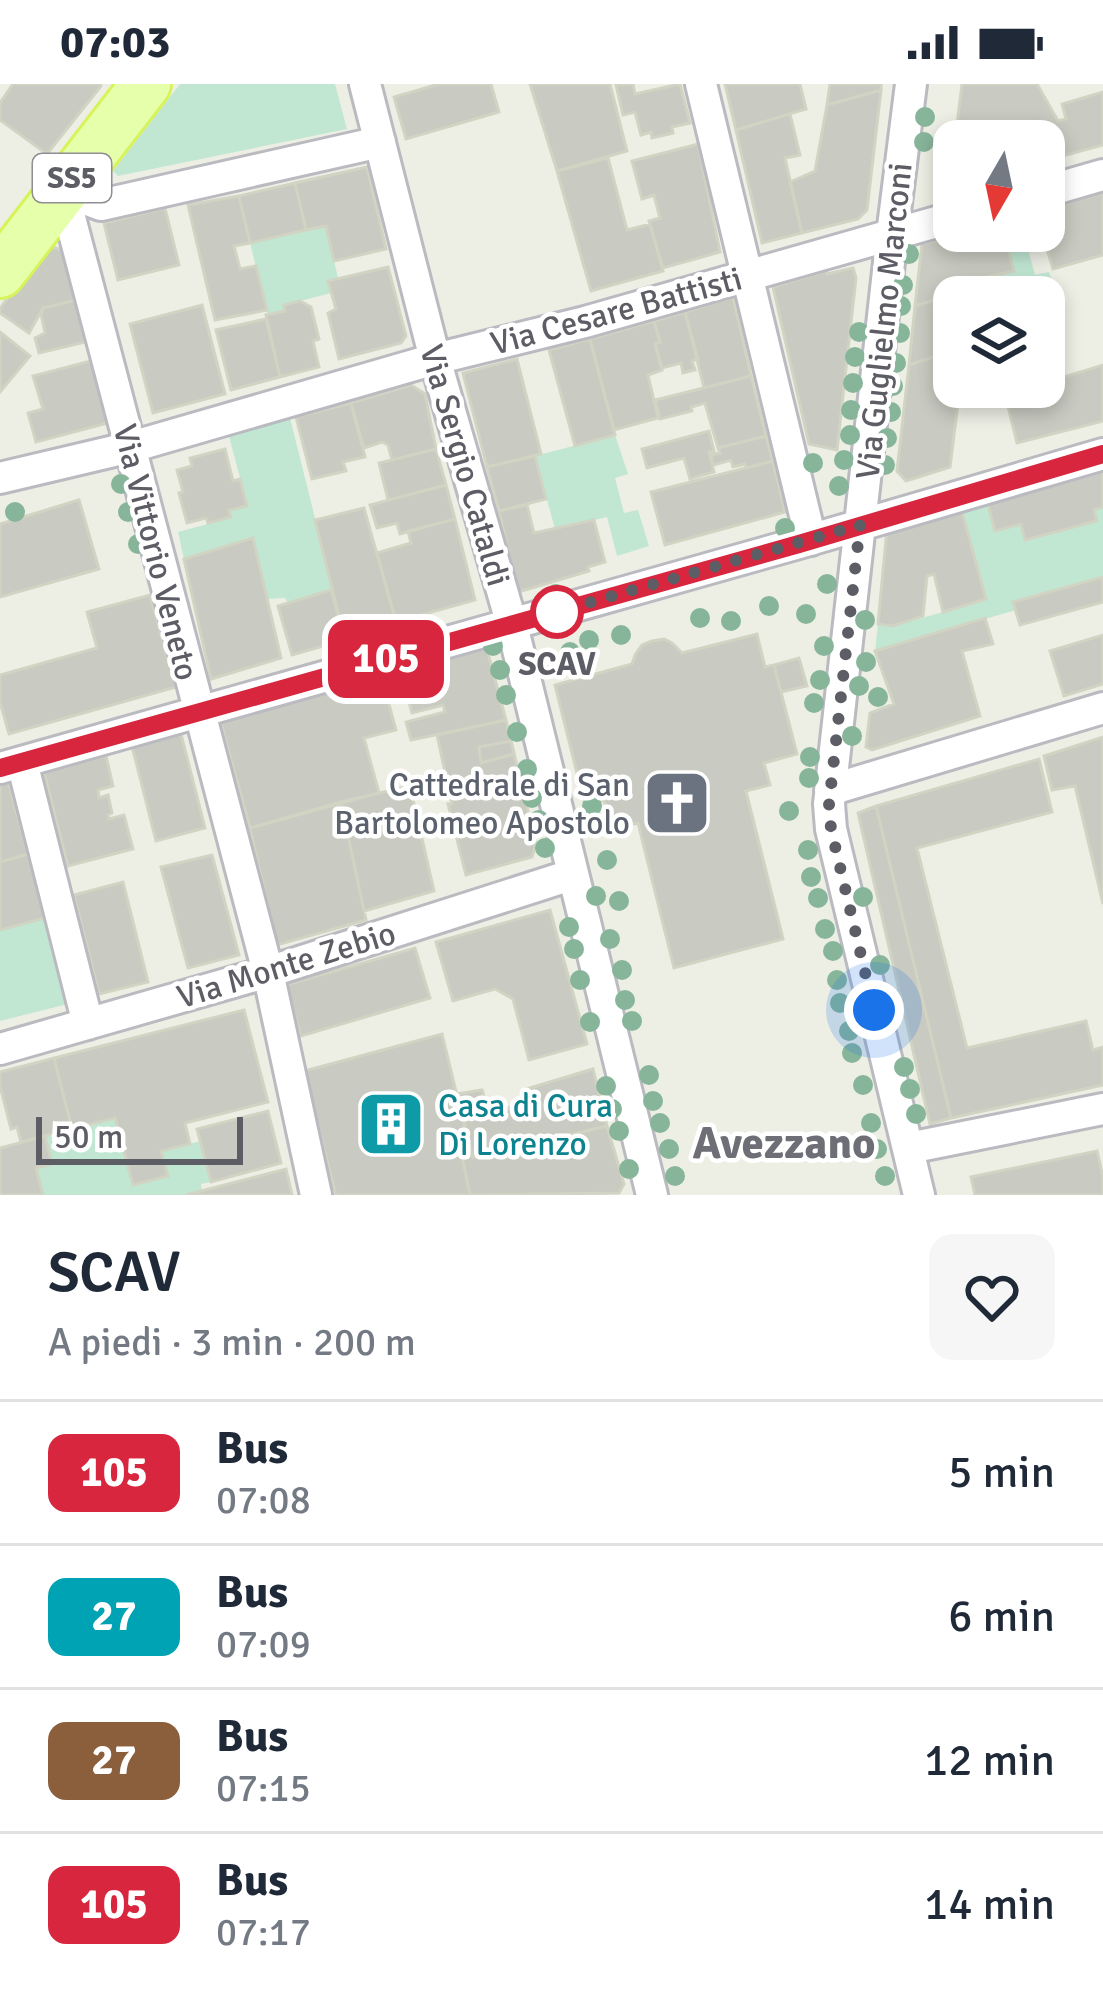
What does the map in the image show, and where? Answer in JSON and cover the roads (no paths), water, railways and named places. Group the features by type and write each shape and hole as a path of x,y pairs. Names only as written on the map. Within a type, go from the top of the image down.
{"main road":[{"name":"SS5","path":"0,273 146,84"}],"street":[{"name":"Via Sergio Cataldi","path":"366,84 435,359 512,625 652,1195"},
{"path":"701,84 811,540"},
{"name":"Via Guglielmo Marconi","path":"911,84 830,790 831,829 919,1195"},
{"path":"63,190 101,205 380,142"},
{"path":"1065,186 1103,175"},
{"name":"Via Vittorio Veneto","path":"63,190 268,972 316,1195"},
{"name":"Via Cesare Battisti","path":"0,478 130,447 933,223"},
{"path":"88,1024 11,765 1103,454"},
{"path":"830,790 1103,708"},
{"name":"Via Monte Zebio","path":"0,1049 268,972 571,875"},
{"path":"908,1148 1103,1108"}],"place":[{"name":"SCAV","path":"557,612"},
{"name":"Cattedrale di San Bartolomeo Apostolo","path":"677,803"},
{"name":"Casa di Cura Di Lorenzo","path":"391,1124"}],"district":[{"name":"Avezzano","path":"784,1142"}]}
